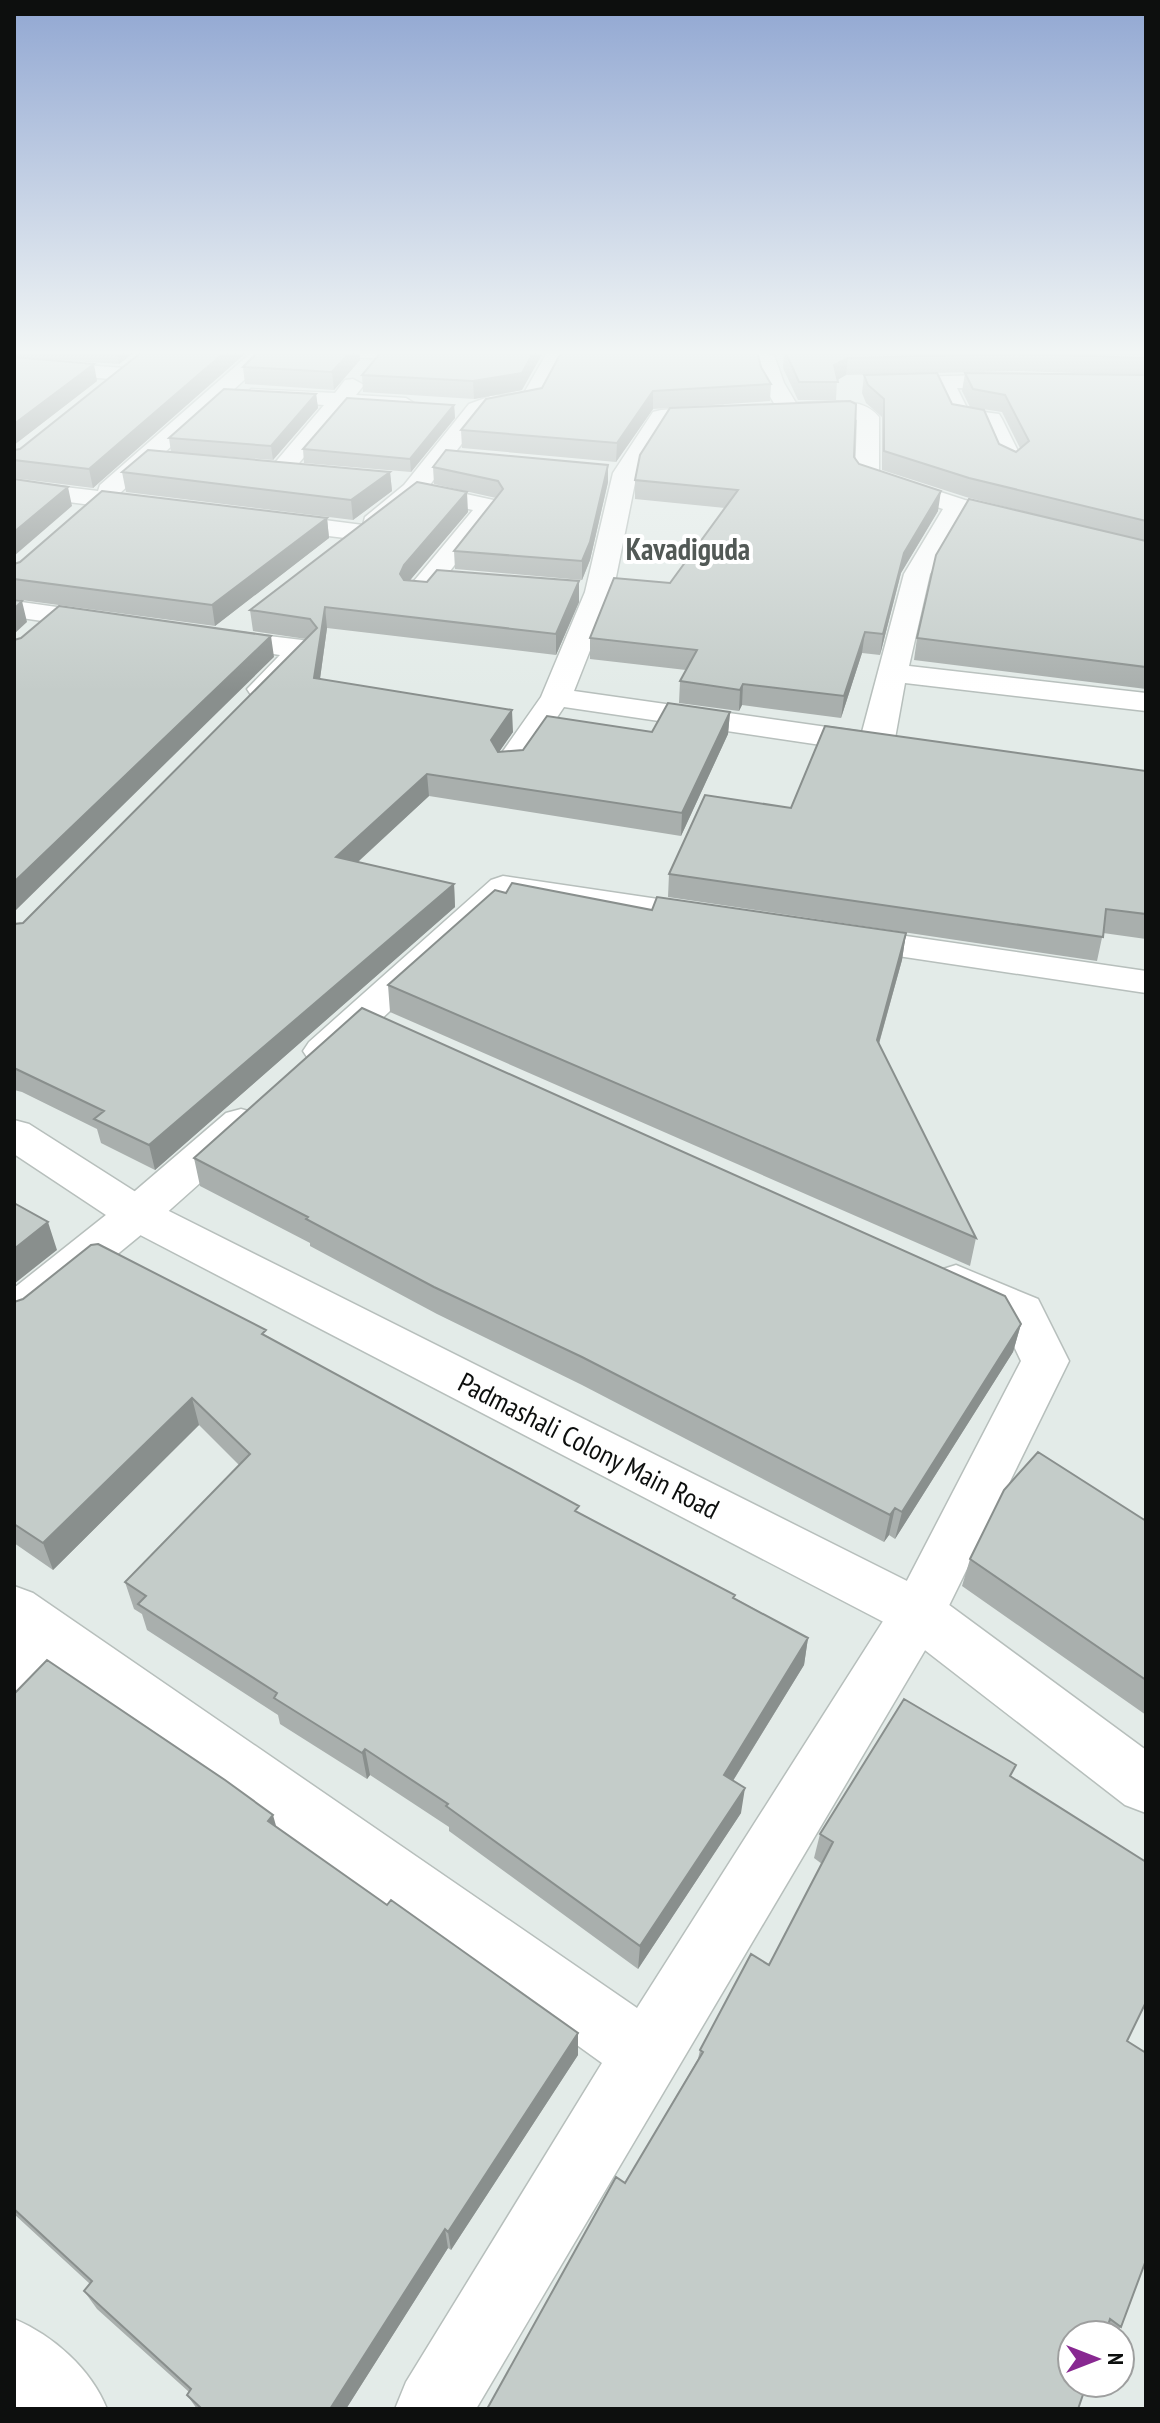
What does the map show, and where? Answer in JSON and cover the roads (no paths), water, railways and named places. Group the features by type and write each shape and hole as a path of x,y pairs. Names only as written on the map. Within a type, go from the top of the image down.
{"street":[{"path":"78,517 140,464"},
{"path":"281,470 286,464"},
{"path":"336,552 415,486 432,464"},
{"path":"510,764 556,697 599,592 625,473 631,464"},
{"path":"867,464 867,476 957,506 1044,527"},
{"path":"251,467 311,473"},
{"path":"594,470 625,473"},
{"path":"387,480 489,506 425,586 462,581"},
{"path":"14,488 176,508"},
{"path":"556,697 890,746 892,673 917,574 957,506"},
{"path":"238,516 362,532"},
{"path":"569,589 599,592"},
{"path":"14,609 132,626"},
{"path":"25,642 57,615"},
{"path":"221,638 247,619"},
{"path":"176,632 302,649 246,704"},
{"path":"892,673 1146,702"},
{"path":"14,1313 137,1214 362,1017 503,887 738,922"},
{"path":"817,934 1146,982"},
{"path":"362,1017 405,1036"},
{"name":"Padmashali Colony Main Road","path":"14,1134 137,1214 918,1613 1146,1785"},
{"path":"433,2409 646,2054 918,1613 1045,1361 1021,1311 920,1266"},
{"path":"26,1640 646,2054"},
{"path":"14,2357 69,2409"}],"district":[{"name":"Kavadiguda","path":"688,548"}]}
